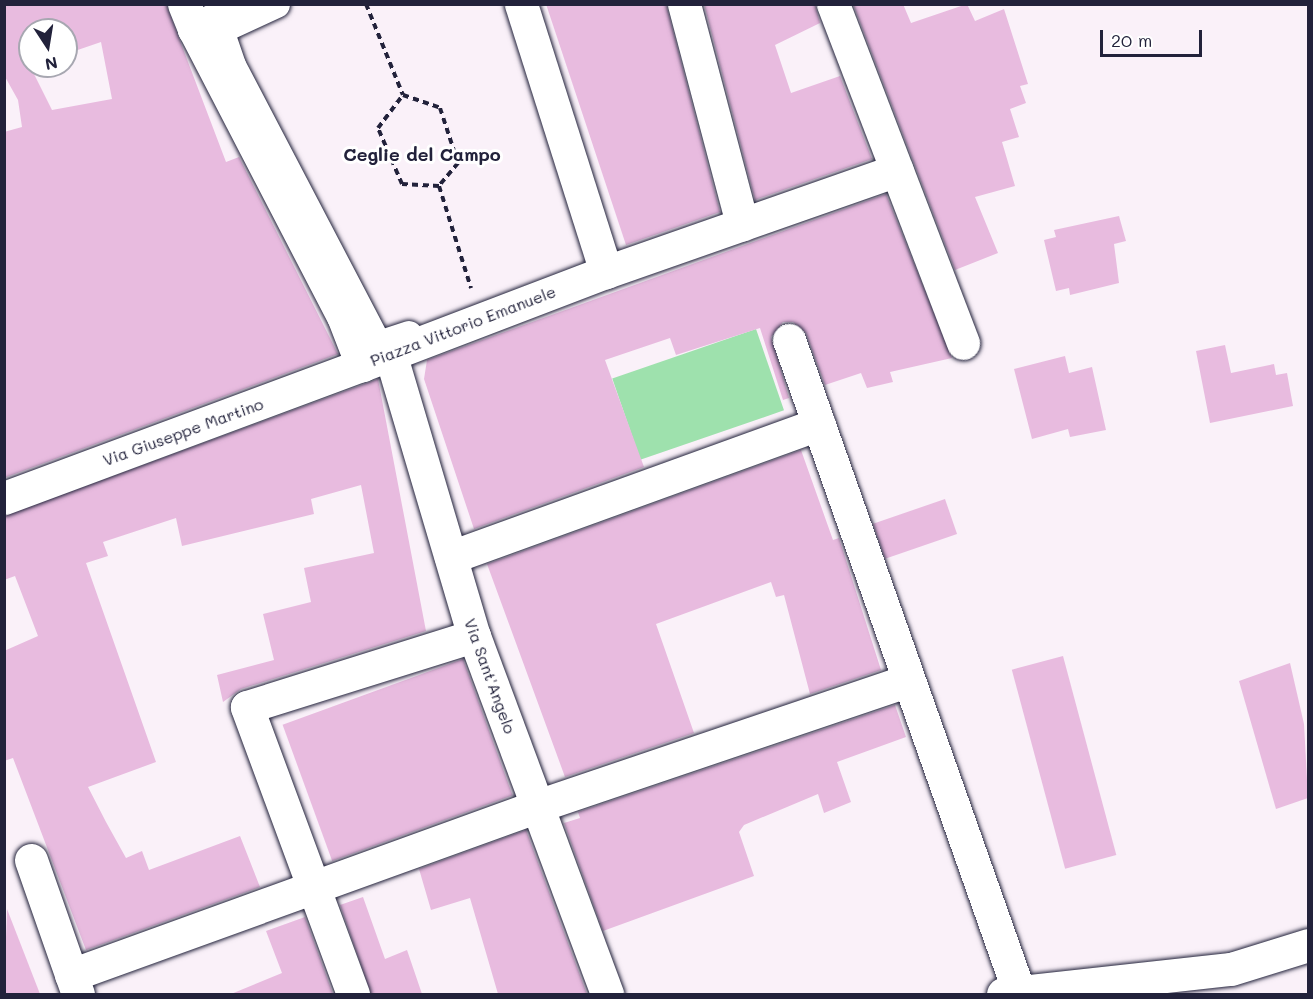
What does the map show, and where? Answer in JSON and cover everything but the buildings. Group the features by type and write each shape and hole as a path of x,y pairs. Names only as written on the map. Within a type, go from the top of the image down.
{"street":[{"name":"Piazza Vittorio Emanuele","path":"246,4 189,17 343,316 376,359 481,317 897,170"},
{"path":"276,4 220,30 232,65 378,344 594,268 508,4"},
{"path":"521,4 606,272"},
{"path":"684,4 742,224"},
{"path":"833,4 963,343"},
{"path":"789,340 907,681 1011,993 1231,969 1308,945"},
{"name":"Via Giuseppe Martino","path":"4,498 376,359"},
{"name":"Via Sant'Angelo","path":"376,359 451,557 474,636 607,994"},
{"path":"451,557 819,424"},
{"path":"353,994 247,707 474,636"},
{"path":"31,860 75,985 315,887 537,806 907,681"}],"path":[{"path":"366,4 403,96"},
{"path":"403,96 440,108 458,163 439,186"},
{"path":"403,96 378,128 402,183 439,186"},
{"path":"439,186 481,317"}],"green space":[{"path":"756,329 784,410 640,460 612,378"}],"district":[{"name":"Ceglie del Campo","path":"422,154"}]}
